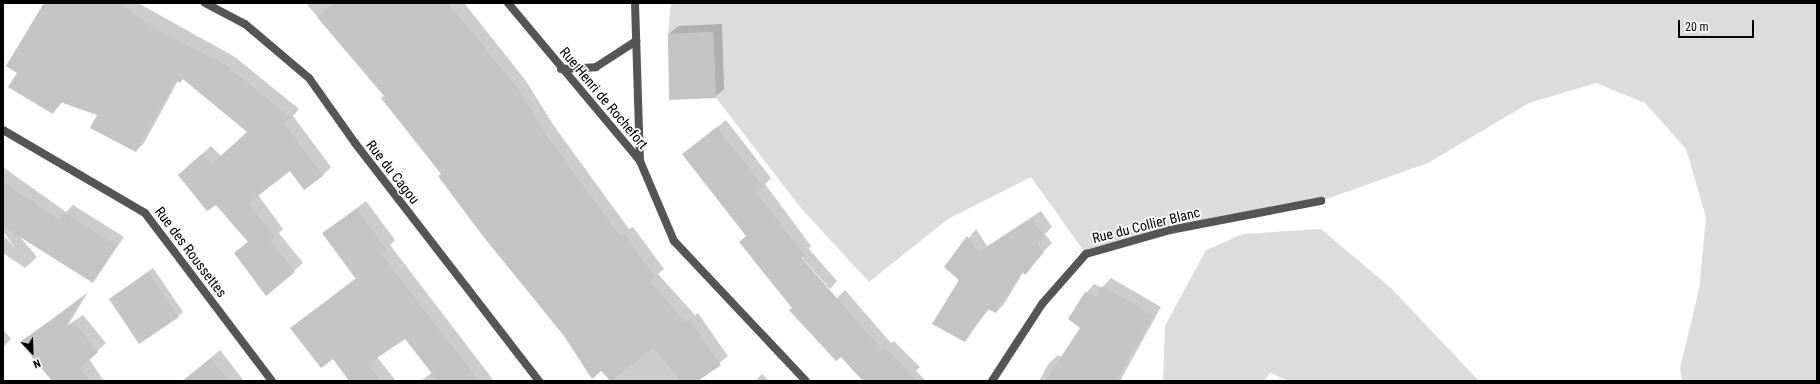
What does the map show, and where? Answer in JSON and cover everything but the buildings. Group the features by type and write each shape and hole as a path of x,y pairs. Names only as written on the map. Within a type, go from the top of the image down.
{"street":[{"name":"Rue du Cagou","path":"205,3 245,24 309,78 355,143 539,381"},
{"name":"Rue Henri de Rochefort","path":"508,3 561,69 640,161 674,241 806,381"},
{"path":"635,3 640,161"},
{"path":"561,69 596,67 636,41"},
{"name":"Rue des Roussettes","path":"3,130 146,213 272,381"},
{"name":"Rue du Collier Blanc","path":"992,381 1042,304 1086,254 1170,230 1321,201"}],"shaded area":[{"path":"671,3 1817,3 1817,381 1682,381 1680,368 1699,290 1706,217 1686,149 1645,103 1596,83 1529,103 1428,163 1321,201 1170,230 1086,254 1031,177 948,219 869,282 801,208 716,98 713,32 668,34"},
{"path":"1321,229 1391,288 1479,381 1289,381 1270,373 1264,381 1163,381 1165,326 1206,250 1243,234"}]}
